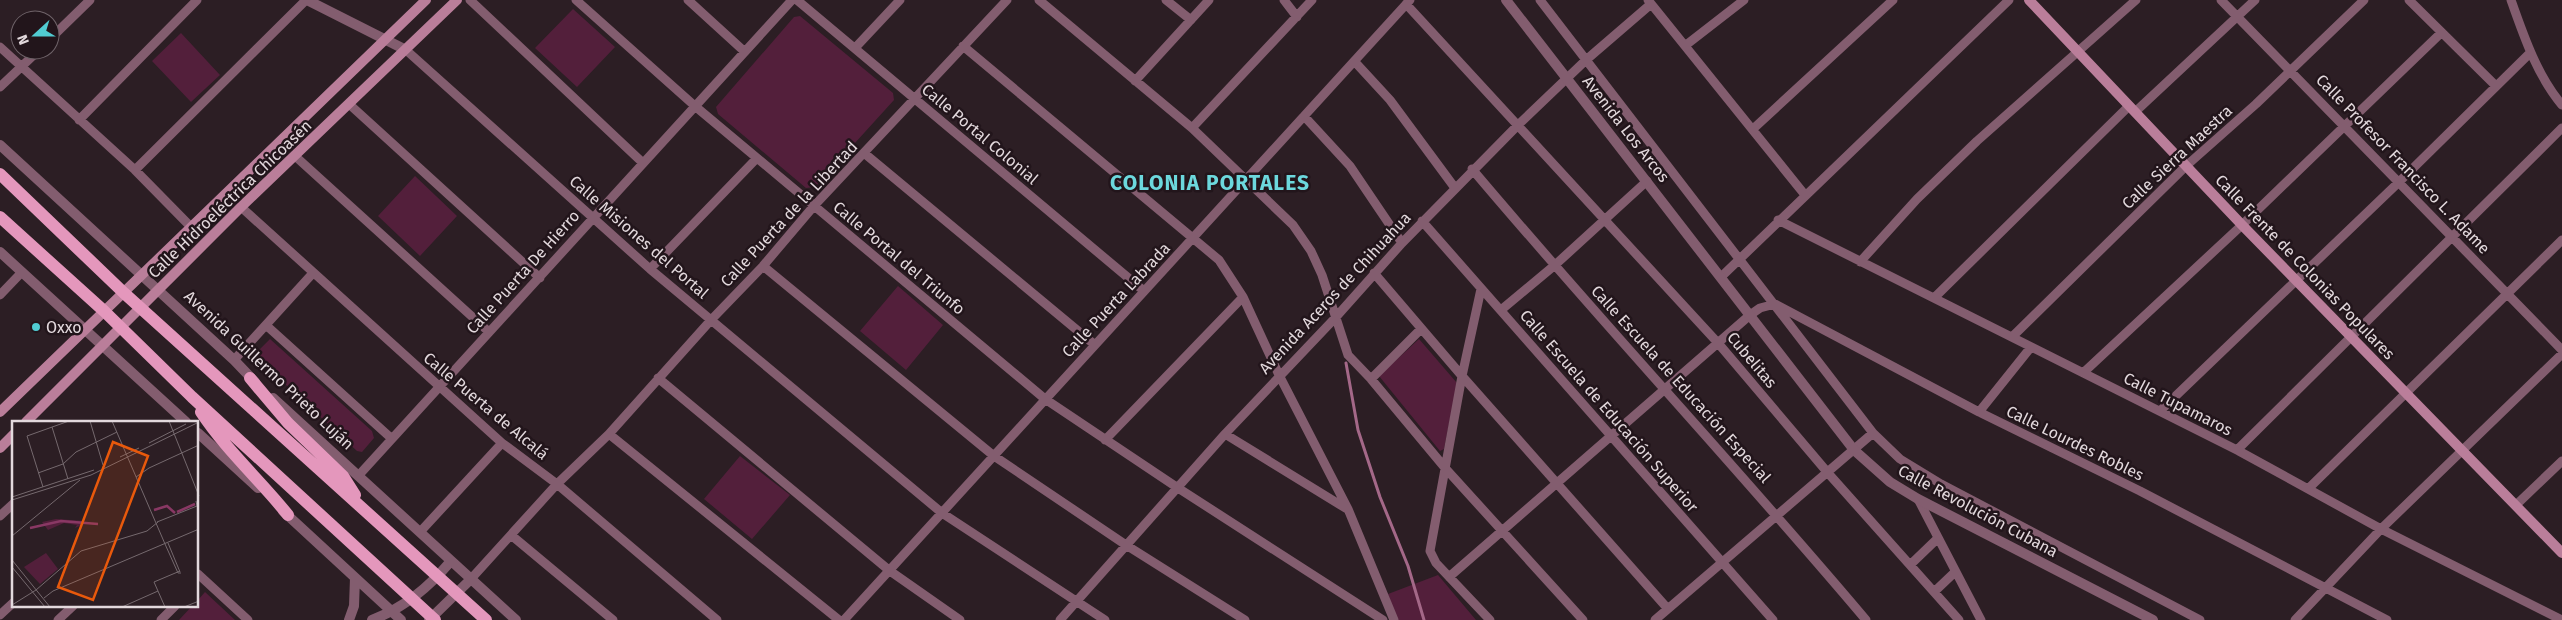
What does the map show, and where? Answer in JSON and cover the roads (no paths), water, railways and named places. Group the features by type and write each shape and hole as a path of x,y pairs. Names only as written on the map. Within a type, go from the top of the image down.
{"main road":[{"name":"Calle Hidroeléctrica Chicoasén","path":"1,410 426,0"},
{"name":"Calle Hidroeléctrica Chicoasén","path":"27,421 104,347 241,207 457,0"},
{"name":"Calle Frente de Colonias Populares","path":"2029,0 2242,225 2562,553"},
{"path":"0,169 10,182"},
{"path":"0,174 124,293 486,620"},
{"path":"0,218 104,311 192,397 432,619"},
{"path":"250,378 288,422 343,476 365,510"},
{"path":"192,397 222,441 263,483 288,515"},
{"path":"0,448 12,436"}],"street":[{"path":"60,29 90,0"},
{"path":"79,120 197,0"},
{"path":"135,170 306,0"},
{"name":"Calle Misiones del Portal","path":"306,0 406,50 650,269 942,513 1105,620"},
{"path":"470,0 643,164"},
{"name":"Calle Portal del Triunfo","path":"576,0 696,107 813,207 1045,399 1178,488 1383,620"},
{"path":"688,0 745,52"},
{"name":"Calle Puerta De Hierro","path":"359,475 792,0"},
{"name":"Calle Portal Colonial","path":"797,0 1144,291"},
{"path":"855,48 900,0"},
{"name":"Calle Puerta de la Libertad","path":"470,580 557,484 609,434 711,320 763,266 813,207 1007,0"},
{"path":"1039,0 1192,128 1294,225 1311,251 1348,355 1371,379 1446,470 1503,530 1583,620"},
{"path":"1166,0 1191,20"},
{"path":"1135,81 1209,0"},
{"path":"1284,0 1297,17"},
{"path":"1192,128 1312,0"},
{"name":"Avenida Los Arcos","path":"1506,0 1721,277"},
{"path":"1540,0 1775,304 1872,433 1900,459 1941,484 2200,620"},
{"path":"1686,45 1744,0"},
{"path":"1753,129 1893,0"},
{"path":"1721,277 1778,220 2009,0"},
{"path":"1860,262 1911,206 1976,141 2136,0"},
{"name":"Calle Profesor Francisco L. Adame","path":"2221,0 2562,352"},
{"path":"1934,298 2132,109 2255,0"},
{"name":"Calle Sierra Maestra","path":"2012,337 2186,166 2364,0"},
{"path":"2409,0 2496,86"},
{"path":"2512,0 2530,53 2553,94 2562,105"},
{"name":"Calle Puerta Labrada","path":"844,620 1144,291 1195,238 1408,2"},
{"name":"Cubelitas","path":"1408,2 1604,221 1718,343 1828,473 1959,620"},
{"path":"1649,2 1686,45 1805,195"},
{"name":"Avenida Aceros de Chihuahua","path":"1060,620 1078,602 1225,434 1336,317 1422,221 1472,169 1566,78 1649,2"},
{"path":"2083,373 2242,225 2441,33"},
{"path":"963,46 1219,260 1243,297 1279,375 1348,509 1394,620"},
{"path":"0,47 135,170 191,227"},
{"path":"2160,411 2297,281 2530,53"},
{"path":"0,87 28,60"},
{"path":"1355,62 1390,100 1455,188"},
{"path":"350,104 540,278"},
{"path":"1304,116 1350,166 1402,243"},
{"path":"2238,450 2350,336 2453,238 2562,128"},
{"name":"Avenida Guillermo Prieto Luján","path":"0,145 159,290 234,360 250,378 359,475 470,580 516,620"},
{"path":"864,153 1095,345"},
{"path":"295,156 489,332"},
{"path":"650,269 757,158"},
{"name":"Calle Escuela de Educación Especial","path":"1472,169 1778,516 1866,620"},
{"path":"1501,310 1555,265 1647,181"},
{"name":"Calle Puerta de Alcalá","path":"241,207 502,443 557,484 717,620"},
{"name":"Calle Tupamaros","path":"1778,220 2238,450 2381,529 2559,619"},
{"name":"Calle Escuela de Educación Superior","path":"1422,221 1770,616"},
{"path":"2308,488 2562,240"},
{"path":"0,252 185,421"},
{"path":"763,266 994,456 1126,545 1245,620"},
{"path":"0,295 22,272"},
{"path":"234,360 267,326 313,273"},
{"path":"1374,273 1462,376 1668,609"},
{"name":"Calle Revolución Cubana","path":"1721,277 1854,450 1890,482 1918,499 2153,620"},
{"path":"1481,288 1462,376 1430,551 1436,563 1490,620"},
{"path":"1105,440 1243,297"},
{"path":"1449,577 1750,315 1760,308 1775,304"},
{"name":"Calle Lourdes Robles","path":"1775,304 1978,412 2140,491 2387,620"},
{"path":"267,326 391,438"},
{"path":"1371,379 1421,329"},
{"path":"1978,412 2031,347"},
{"path":"2295,620 2381,529 2463,451 2562,352"},
{"path":"658,378 890,571 960,620"},
{"path":"1655,620 1828,473 1872,433"},
{"path":"199,434 401,620"},
{"path":"609,434 839,620"},
{"path":"1225,434 1348,509"},
{"path":"420,532 502,443"},
{"path":"2516,505 2562,461"},
{"path":"1918,499 1937,539 1981,620"},
{"path":"0,516 12,505"},
{"path":"511,535 613,620"},
{"path":"1910,565 1937,539"},
{"path":"372,620 392,612 413,600 451,561"},
{"path":"1934,592 1955,572"},
{"path":"349,620 354,606 355,578"},
{"path":"200,579 248,620"},
{"path":"432,619 470,580"},
{"path":"0,615 12,604"},
{"path":"58,620 71,608"},
{"path":"161,620 173,608"},
{"path":"1758,620 1770,616"}],"waterway":[{"path":"1346,363 1358,430 1380,497 1408,566 1424,620"}],"place":[{"name":"Oxxo","path":"36,327"}],"district":[{"name":"COLONIA PORTALES","path":"1210,183"}]}
